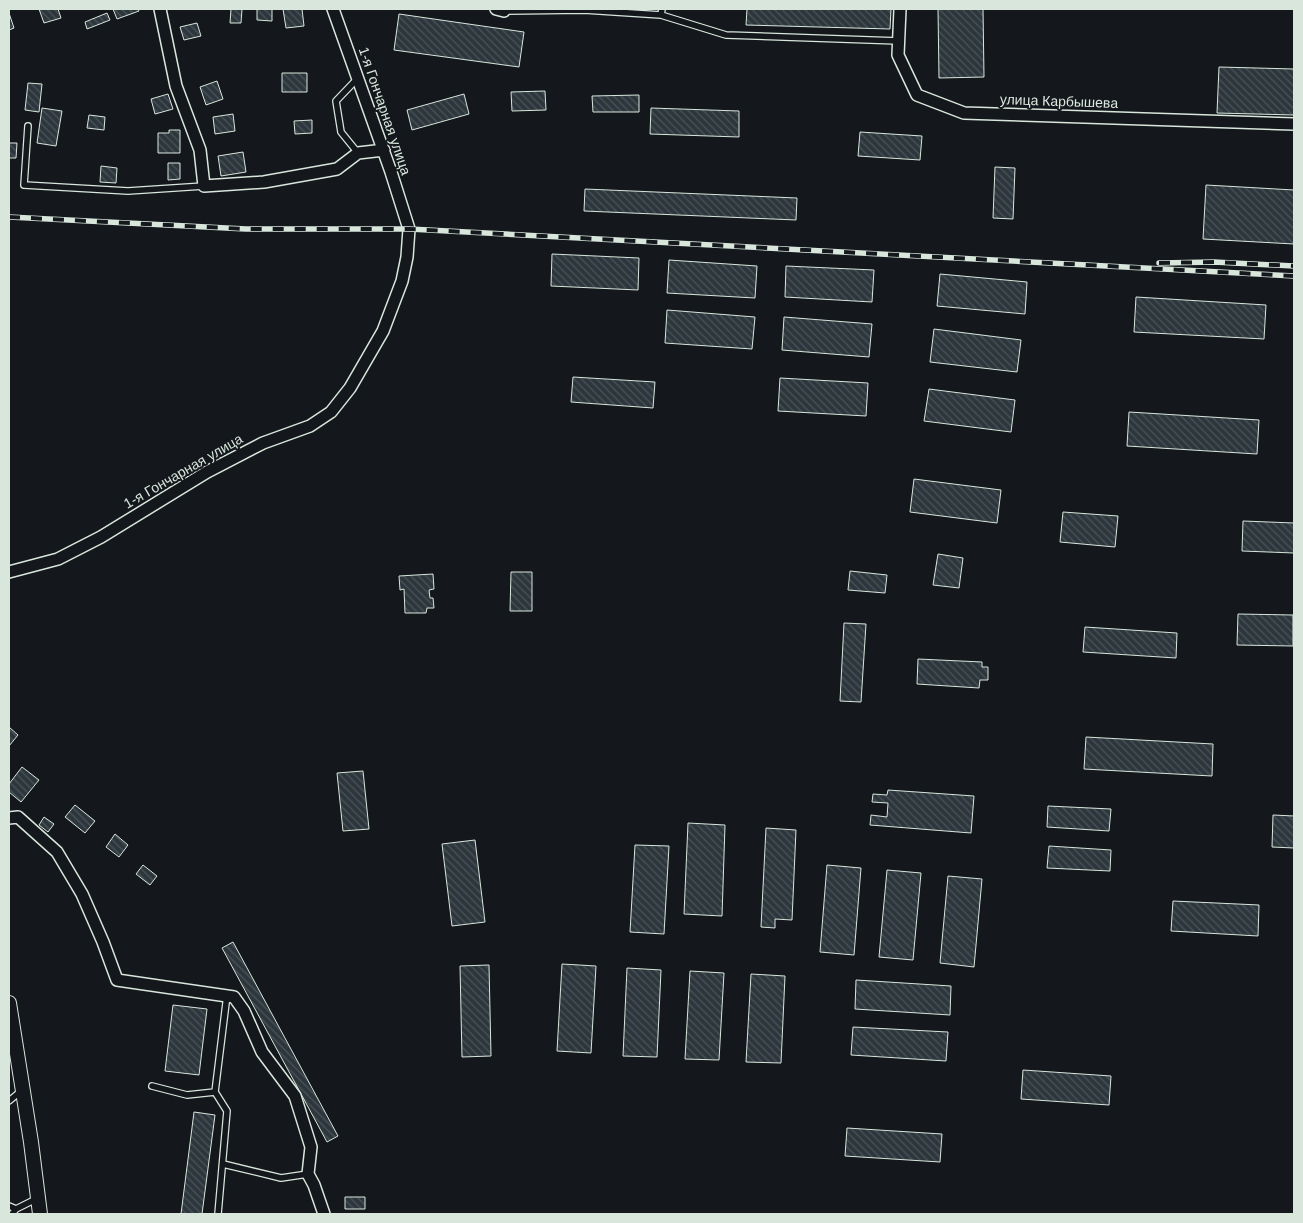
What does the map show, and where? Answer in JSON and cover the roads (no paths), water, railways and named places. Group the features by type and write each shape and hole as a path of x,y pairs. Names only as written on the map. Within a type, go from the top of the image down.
{"street":[{"path":"160,9 176,86 200,150 204,186 264,182 337,170 358,153 384,150"},
{"name":"1-я Гончарная улица","path":"9,572 58,559 101,537 207,472 263,443 310,426 330,412 350,388 383,331 402,281 408,257 409,229 384,150 333,9"},
{"name":"улица Карбышева","path":"900,9 898,55 917,95 964,113 1294,124"},
{"path":"9,818 18,817 56,852 82,894 117,980 234,997 244,1011 262,1052 295,1096 311,1147 308,1174 324,1214"},
{"path":"9,1003 40,1214"}],"lane":[{"path":"501,10 661,12 726,35 899,40"},
{"path":"358,78 336,101 341,132 358,153"},
{"path":"28,126 24,186 128,191 204,186"},
{"path":"218,1214 227,1111 216,1092 227,995"},
{"path":"152,1086 187,1095 216,1092"},
{"path":"9,1101 23,1090"},
{"path":"223,1164 281,1178 308,1174"},
{"path":"9,1206 14,1212 38,1198"}],"railway":[{"path":"9,217 246,229 409,229 1294,276"},
{"path":"1159,263 1214,262 1294,266"}]}
